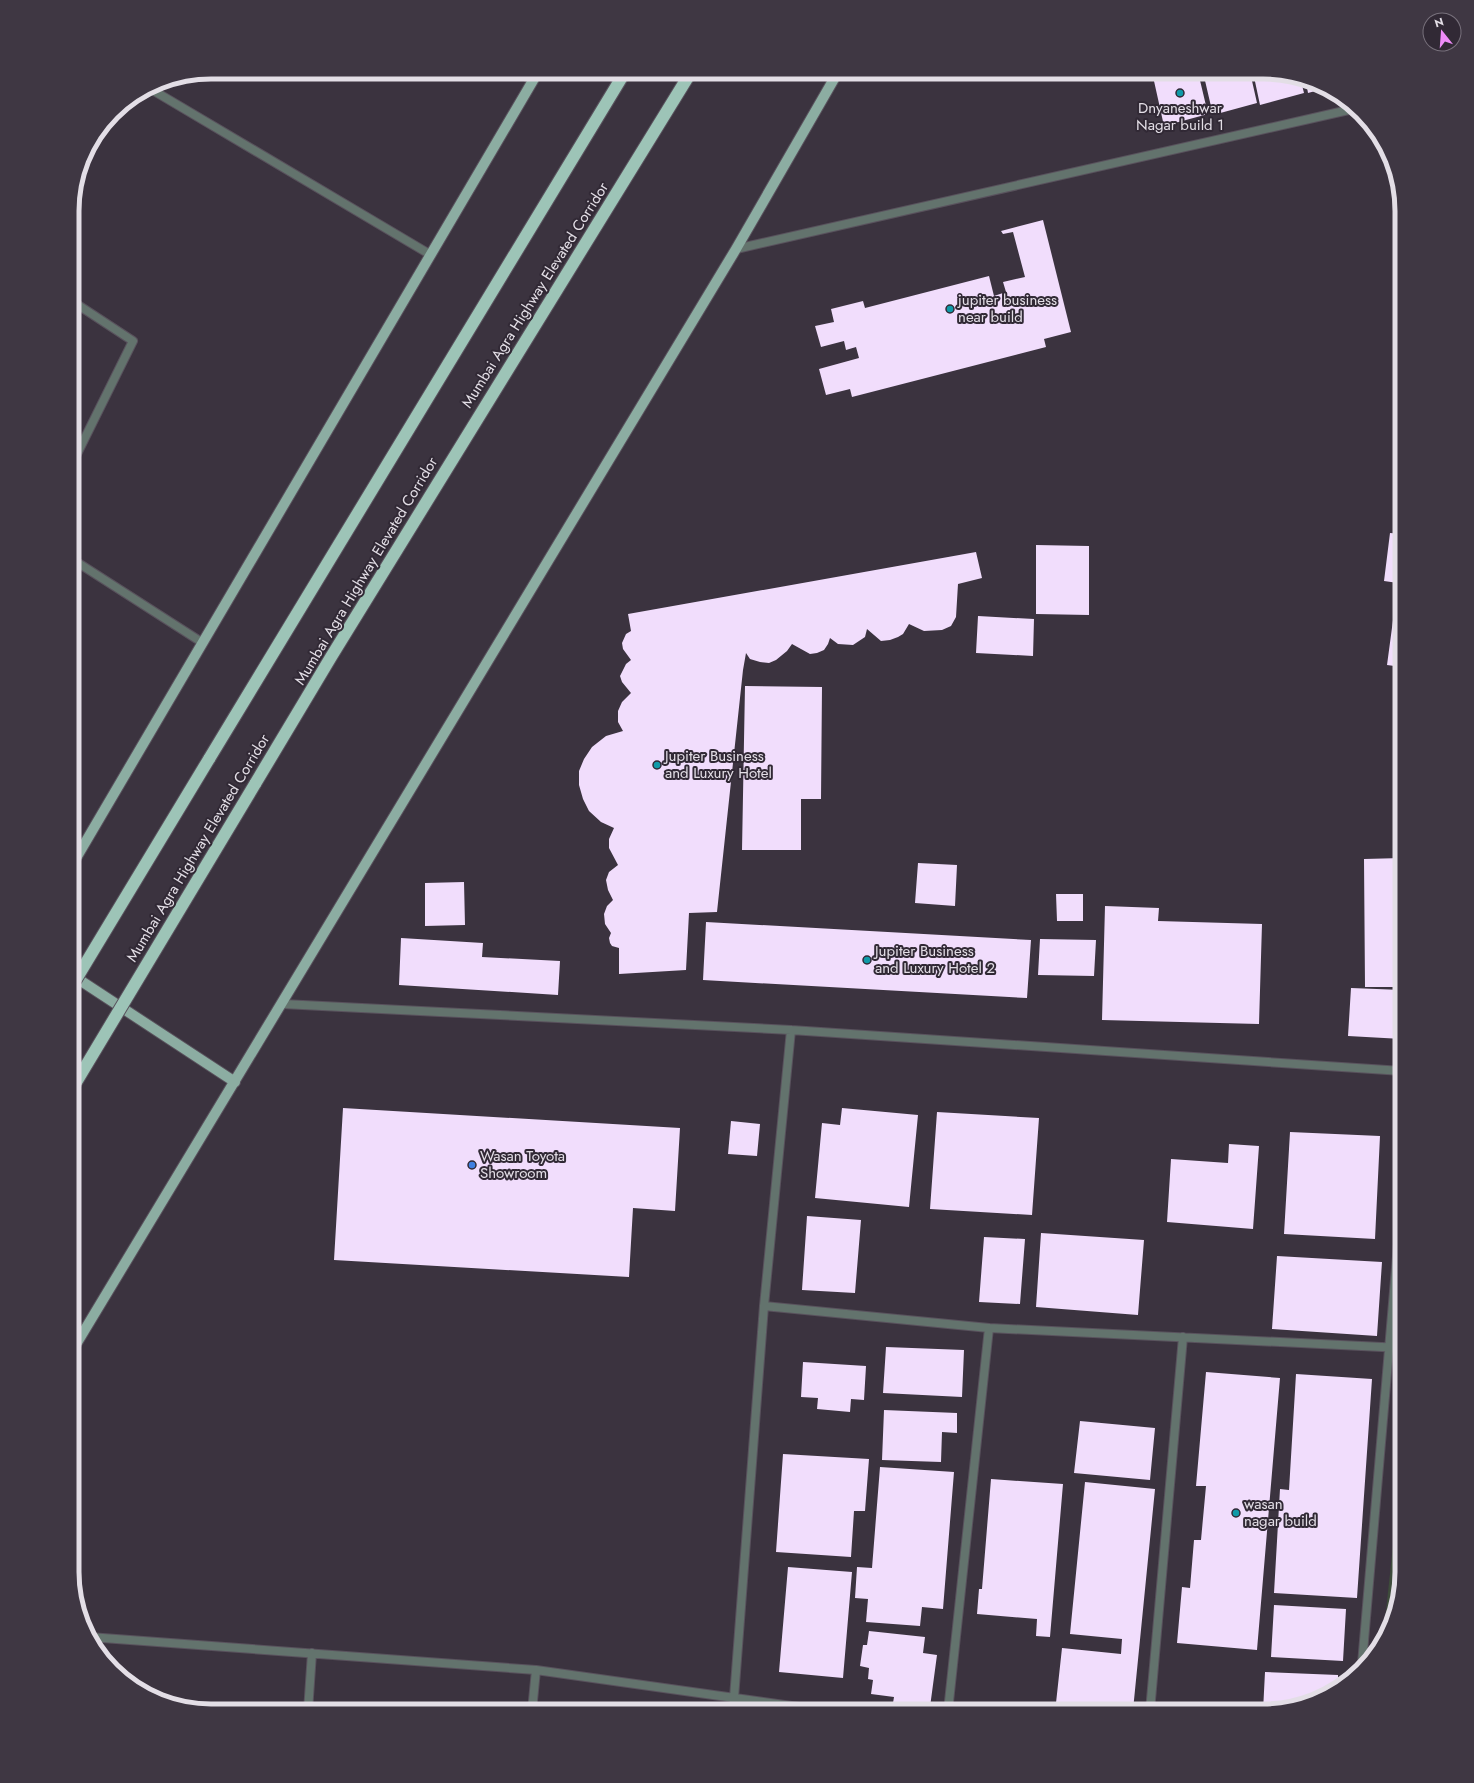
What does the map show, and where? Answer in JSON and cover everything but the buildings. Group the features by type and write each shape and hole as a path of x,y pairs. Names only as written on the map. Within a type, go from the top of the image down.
{"highway":[{"path":"79,974 621,79"},
{"name":"Mumbai Agra Highway Elevated Corridor","path":"79,1077 335,651 687,79"}],"main road":[{"path":"79,1340 283,1004 736,249 834,79"},
{"path":"79,853 533,81"},
{"path":"79,980 235,1082"}],"street":[{"path":"155,92 431,255"},
{"path":"736,249 1348,110"},
{"path":"79,306 133,341 79,450"},
{"path":"79,563 203,643"},
{"path":"283,1004 791,1030 1395,1071"},
{"path":"734,1704 764,1306 791,1030"},
{"path":"1362,1658 1395,1272"},
{"path":"764,1306 990,1328 1395,1348"},
{"path":"949,1704 990,1328"},
{"path":"1151,1704 1183,1338"},
{"path":"96,1637 536,1670 777,1704"},
{"path":"308,1704 312,1653"},
{"path":"533,1704 536,1670"}],"green space":[{"path":"1395,1527 1395,1581 1388,1615 1385,1622"}],"place":[{"name":"Dnyaneshwar Nagar build 1","path":"1180,93"},
{"name":"jupiter business near build","path":"950,309"},
{"name":"Jupiter Business and Luxury Hotel","path":"657,765"},
{"name":"Jupiter Business and Luxury Hotel 2","path":"867,960"},
{"name":"Wasan Toyota Showroom","path":"472,1165"},
{"name":"wasan nagar build","path":"1236,1513"}]}
